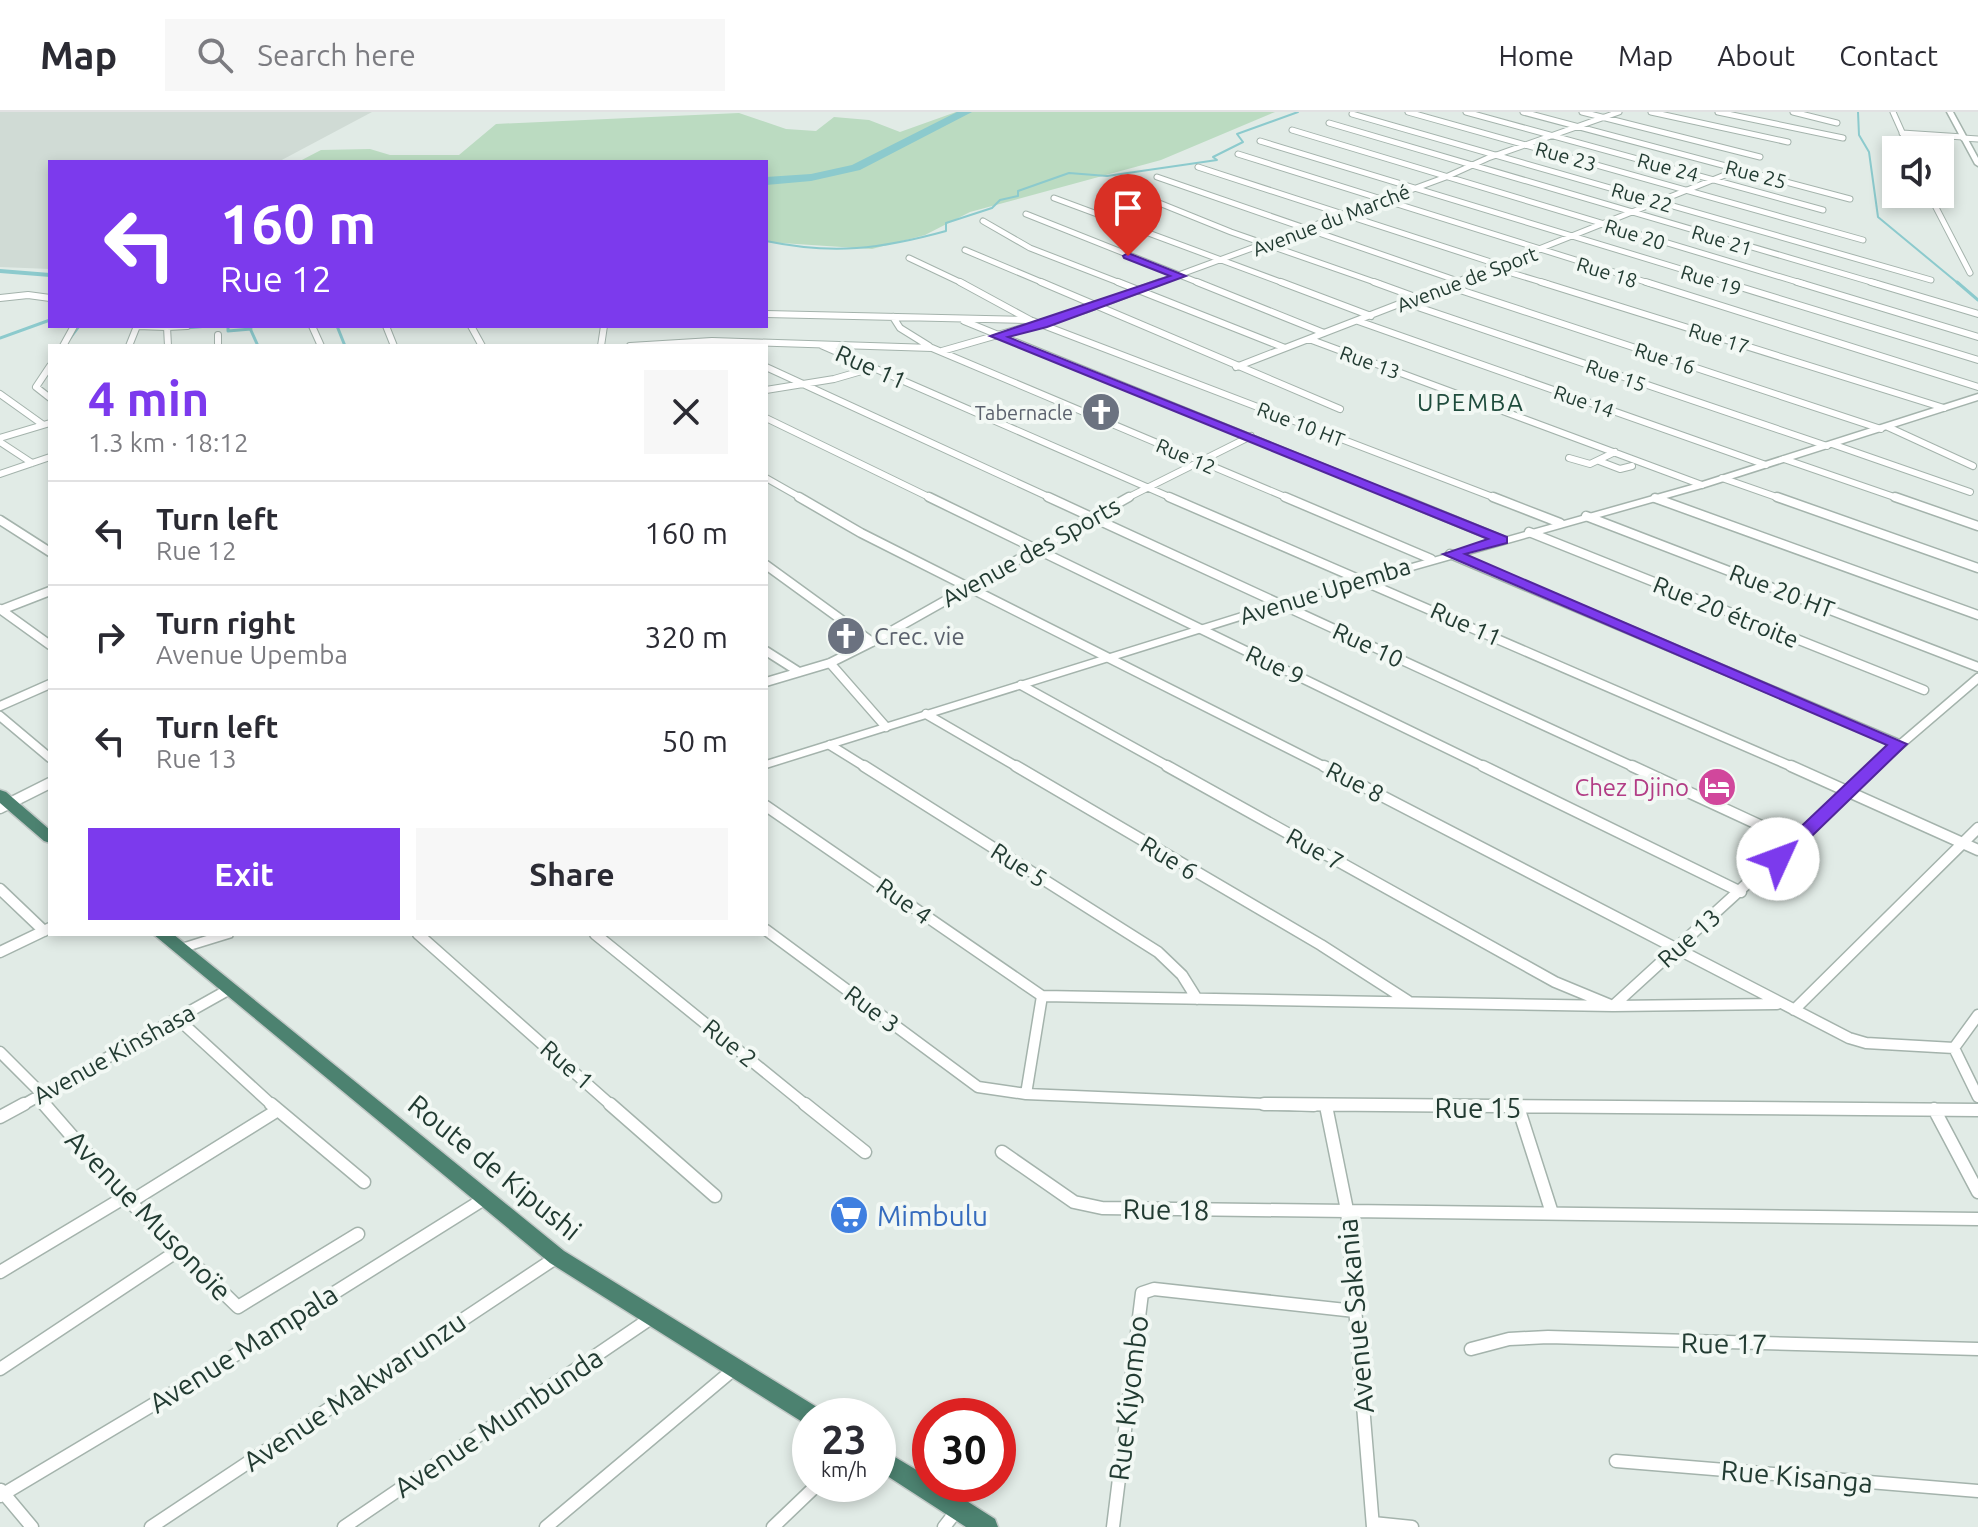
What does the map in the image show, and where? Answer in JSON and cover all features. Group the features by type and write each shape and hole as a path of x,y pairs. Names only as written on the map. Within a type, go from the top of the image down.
{"highway":[{"path":"3,802 48,836"},
{"name":"Route de Kipushi","path":"164,936 557,1257 792,1404"},
{"path":"896,1472 951,1518 986,1527"}],"street":[{"name":"Rue 23","path":"1408,112 1863,240"},
{"name":"Rue 24","path":"1466,112 1823,210"},
{"name":"Rue 25","path":"1523,112 1850,199"},
{"path":"1582,112 1760,157"},
{"name":"Avenue du Marché","path":"942,351 1095,307 1619,112"},
{"path":"1651,112 1788,142"},
{"path":"1718,112 1843,138"},
{"path":"1793,112 1837,123"},
{"path":"1893,112 1903,136"},
{"path":"1950,112 1978,164"},
{"name":"Rue 22","path":"1352,114 1931,280"},
{"name":"Rue 21","path":"1329,123 1940,306 1978,314"},
{"name":"Rue 20","path":"1292,130 1978,337"},
{"path":"1902,133 1978,139"},
{"name":"Rue 19","path":"1260,141 1978,360"},
{"name":"Rue 18","path":"1238,154 1538,251 1978,387"},
{"name":"Rue 17","path":"1198,167 1344,213 1498,267 1944,408"},
{"name":"Avenue de Sport","path":"1236,367 1572,238 1740,169"},
{"path":"1157,177 1458,281"},
{"path":"1122,188 1263,244 1418,298"},
{"path":"1054,198 1371,316"},
{"path":"1936,208 1970,273"},
{"name":"Rue 13","path":"1026,214 1324,333"},
{"path":"983,221 1030,248 1285,348"},
{"path":"965,250 1340,409"},
{"path":"909,258 1003,303 1030,320"},
{"name":"Rue 16","path":"1448,286 1885,428 1973,466"},
{"path":"0,298 28,295 48,298"},
{"name":"Rue 15","path":"1406,303 1829,445"},
{"path":"768,314 1030,320"},
{"path":"893,317 897,325 932,348"},
{"path":"961,319 996,336 1251,436 1502,540"},
{"name":"Rue 10 HT","path":"1030,320 1560,523"},
{"name":"Rue 14","path":"1357,321 1766,465"},
{"path":"218,335 218,344"},
{"name":"Rue 13","path":"1309,339 1702,485"},
{"path":"662,344 712,341 932,348"},
{"path":"712,341 718,344"},
{"name":"Rue 11","path":"821,345 1145,489 1365,579 1978,850"},
{"name":"Rue 12","path":"932,348 1431,559"},
{"name":"Rue 10","path":"768,368 1796,842"},
{"path":"768,390 872,368"},
{"path":"48,369 36,387 48,396"},
{"path":"0,394 46,424"},
{"name":"Avenue Upemba","path":"768,764 1281,604 1431,559 1702,485 1978,397"},
{"name":"Rue 9","path":"768,419 1741,892"},
{"path":"0,440 46,424"},
{"name":"Avenue des Sports","path":"768,681 830,663 872,642 1031,549 1251,436"},
{"path":"0,440 32,463"},
{"path":"1829,445 1970,492"},
{"path":"1569,458 1590,464 1615,452"},
{"path":"0,474 48,458"},
{"path":"1784,459 1978,526"},
{"path":"1599,461 1620,469 1628,465 1642,474"},
{"path":"1722,478 1978,568"},
{"name":"Rue 8","path":"768,479 861,533 1112,657 1780,1004 1859,1042 1954,1048"},
{"path":"1655,498 1978,615"},
{"name":"Rue 20 HT","path":"1586,516 1978,667"},
{"path":"0,520 48,551"},
{"name":"Rue 20 étroite","path":"1529,532 1924,690"},
{"path":"1450,554 1899,744"},
{"path":"768,566 872,642"},
{"path":"0,609 48,592"},
{"path":"0,609 48,641"},
{"path":"768,652 799,672"},
{"path":"830,663 886,727"},
{"name":"Rue 13","path":"1613,1006 1796,842 1899,744 1978,678"},
{"path":"0,706 48,685"},
{"name":"Rue 7","path":"1021,685 1555,982 1613,1006"},
{"name":"Rue 6","path":"926,714 1321,945 1411,1003"},
{"path":"0,716 48,756"},
{"name":"Rue 5","path":"830,745 1158,952 1182,975 1197,999"},
{"path":"3,802 48,784"},
{"name":"Rue 4","path":"768,807 1042,996"},
{"path":"1794,1010 1978,828"},
{"path":"0,889 47,929 0,952"},
{"name":"Rue 3","path":"768,931 978,1087"},
{"path":"180,949 221,936"},
{"name":"Rue 1","path":"420,936 715,1196"},
{"name":"Rue 2","path":"597,936 865,1152"},
{"name":"Avenue Kinshasa","path":"0,1117 228,990"},
{"path":"1026,1094 1042,996 1613,1006 1780,1004"},
{"path":"1978,1015 1954,1048 1978,1097"},
{"path":"178,1019 278,1110 364,1182"},
{"name":"Avenue Musonoïe","path":"0,1052 42,1094 44,1103 128,1199 240,1308 358,1234"},
{"name":"Rue 15","path":"978,1087 1026,1094 1326,1106 1978,1110"},
{"name":"Avenue Sakania","path":"1326,1106 1347,1210 1373,1525"},
{"path":"1518,1107 1552,1213"},
{"path":"1934,1109 1978,1192"},
{"path":"0,1272 278,1110"},
{"name":"Rue 18","path":"1002,1152 1065,1197 1090,1207 1978,1219"},
{"name":"Avenue Mampala","path":"1,1492 216,1367 484,1199"},
{"path":"0,1369 179,1250"},
{"name":"Avenue Makwarunzu","path":"151,1527 557,1257"},
{"name":"Rue Kiyombo","path":"1113,1527 1142,1293 1154,1289 1355,1311"},
{"name":"Avenue Mumbunda","path":"344,1527 651,1318"},
{"name":"Rue 17","path":"1471,1349 1509,1339 1548,1337 1978,1349"},
{"path":"546,1527 734,1369"},
{"name":"Rue Kisanga","path":"1616,1461 1978,1491"},
{"path":"1,1492 32,1527"},
{"path":"773,1527 799,1502"},
{"path":"1373,1525 1412,1527"}],"shaded area":[{"path":"0,112 372,112 282,160 48,160 48,269 0,267"}],"green space":[{"path":"956,112 1275,112 1161,160 970,212 925,235 872,249 768,242 768,160 302,160 321,150 370,149 390,155 459,155 496,124 739,113 786,129 816,131 834,117 869,120 900,132"}],"waterway":[{"path":"768,181 811,177 856,167 967,112"},
{"path":"768,241 835,249 878,246 922,237 946,231 946,223 992,208 1000,200 1018,196 1018,191 1069,173 1107,176 1217,160 1213,157 1243,142 1237,134 1298,112"},
{"path":"1858,112 1859,135 1869,152 1878,217 1959,284"},
{"path":"0,271 48,275"},
{"path":"1957,282 1978,300"},
{"path":"0,338 48,321"},
{"path":"70,338 78,328"},
{"path":"228,328 228,331 250,329"},
{"path":"338,328 344,344"},
{"path":"250,329 257,344"}],"place":[{"name":"Tabernacle","path":"1101,412"},
{"name":"Crec. vie","path":"846,636"},
{"name":"Chez Djino","path":"1717,787"},
{"name":"Mimbulu","path":"849,1215"}],"district":[{"name":"UPEMBA","path":"1471,402"}],"route":[{"path":"1128,256 1181,276 1043,324 996,336 1251,436 1502,540 1450,554 1899,744 1778,859"}]}
